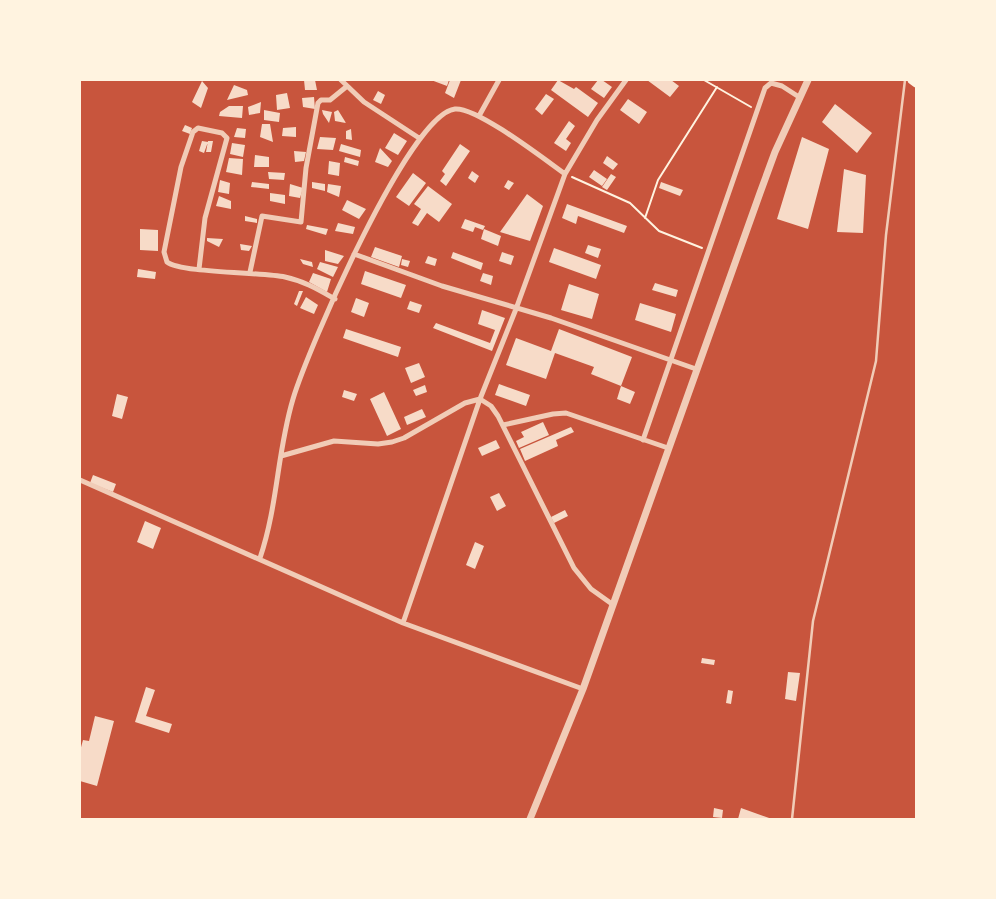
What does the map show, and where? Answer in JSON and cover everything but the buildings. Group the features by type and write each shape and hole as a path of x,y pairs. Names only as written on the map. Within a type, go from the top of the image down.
{"main road":[{"path":"912,80 916,83"}],"street":[{"path":"341,80 346,87 419,138"},
{"path":"479,116 499,80"},
{"path":"403,623 480,399 516,309 565,174 597,120 626,80"},
{"path":"530,819 583,689 763,185 799,97 808,80"},
{"path":"643,440 765,88 771,83 782,86 799,97"},
{"path":"250,272 262,216 297,223 301,222 306,168 318,103 321,100 330,100 346,87"},
{"path":"260,558 272,520 281,456 292,400 305,363 354,254 381,201 419,138 434,120 452,110 460,109 479,116 565,174"},
{"path":"199,269 205,218 227,138 222,133 198,128 193,132 181,167 164,257 171,265 199,269 250,272 295,279 335,299"},
{"path":"354,254 516,309 551,318 696,370"},
{"path":"281,456 334,441 378,444 392,442 404,438 465,403 480,399"},
{"path":"480,399 495,410 574,568 592,589 612,604"},
{"path":"503,425 566,413 668,448"},
{"path":"80,480 260,558 403,623 583,689"}],"lane":[{"path":"792,819 813,621 876,361 886,235 905,80"}],"path":[{"path":"704,80 757,111"},
{"path":"645,218 658,180 717,87"},
{"path":"565,174 624,199 659,231 708,251"}]}
